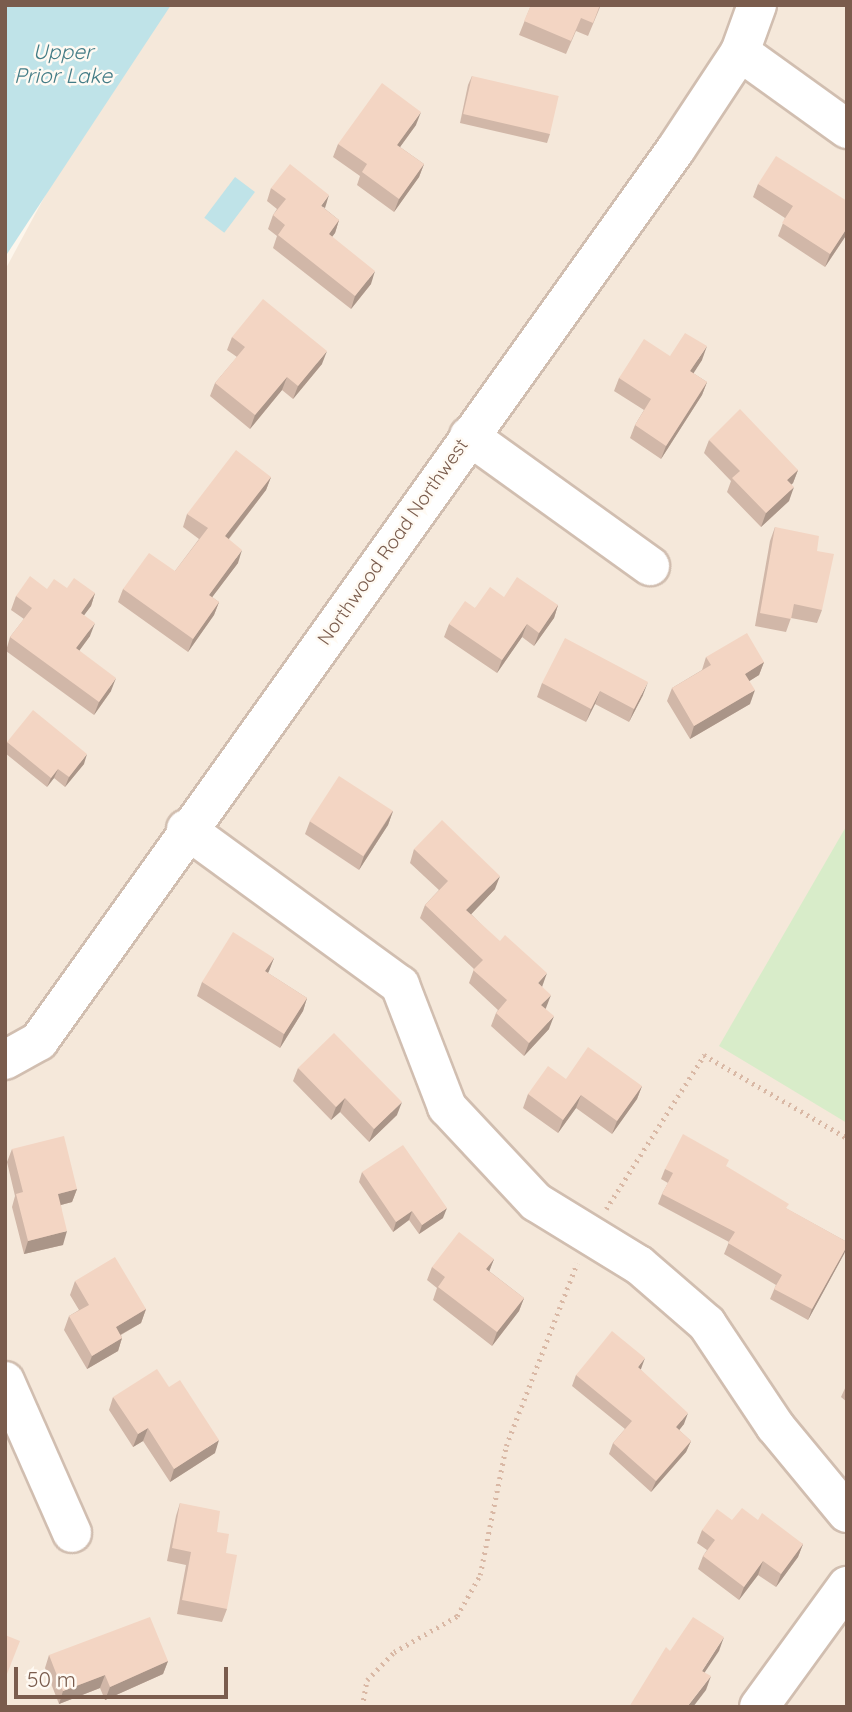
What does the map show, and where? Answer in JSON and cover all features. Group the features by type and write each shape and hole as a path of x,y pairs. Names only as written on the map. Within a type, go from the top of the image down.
{"street":[{"name":"Northwood Road Northwest","path":"5,1060 39,1041 186,829 740,52 757,5"},
{"path":"740,52 847,129"},
{"path":"468,436 650,566"},
{"path":"186,829 400,985 447,1107 536,1202 639,1265 707,1324 775,1426 847,1513"},
{"path":"5,1381 72,1532"},
{"path":"759,1707 847,1586"}],"path":[{"path":"362,1707 368,1680 394,1652 457,1616 480,1575 506,1446 590,1235 705,1055 847,1138"}],"shaded area":[{"path":"148,5 847,5 847,1707 5,1707 5,270"}],"green space":[{"path":"847,825 847,1123 719,1046"}],"water":[{"name":"Upper Prior Lake","path":"5,5 171,5 5,257"},
{"path":"235,177 255,192 224,233 204,218"}],"building":[{"path":"531,5 600,5 593,23 581,18 571,41 524,21"},
{"path":"472,76 559,96 550,134 463,114"},
{"path":"382,83 421,112 397,145 424,164 399,199 362,172 367,164 338,144"},
{"path":"776,156 847,201 847,228 830,254 782,223 793,206 758,184"},
{"path":"290,164 329,195 321,206 339,220 329,234 375,271 355,296 278,235 285,225 273,215 286,199 271,188"},
{"path":"263,299 327,351 298,386 287,377 255,415 215,383 245,347 232,337"},
{"path":"685,333 707,346 690,371 707,382 666,446 635,425 651,399 619,378 644,339 670,356"},
{"path":"740,409 798,470 787,480 794,487 766,513 732,478 740,471 709,440"},
{"path":"236,450 271,477 225,536 242,550 209,595 219,602 193,639 123,589 149,553 175,571 208,528 187,514"},
{"path":"775,527 819,536 817,551 834,554 822,610 794,604 791,619 760,613"},
{"path":"30,576 47,589 54,579 67,588 74,578 95,593 81,613 95,623 76,648 116,678 99,702 10,637 32,608 16,596"},
{"path":"517,577 558,605 539,633 527,624 502,660 449,624 465,601 475,608 490,587 504,597"},
{"path":"747,633 764,662 745,674 755,690 694,726 672,688 711,665 706,657"},
{"path":"565,638 648,682 634,709 600,691 591,709 542,683"},
{"path":"33,710 87,754 69,777 58,769 51,778 7,742"},
{"path":"339,776 393,811 363,856 310,821"},
{"path":"442,820 500,876 466,910 500,941 505,935 547,973 538,983 551,995 541,1005 554,1016 529,1043 496,1013 507,1000 473,970 483,960 425,905 448,881 414,849"},
{"path":"233,932 274,958 265,971 307,998 284,1034 202,982"},
{"path":"334,1033 402,1102 374,1129 345,1098 336,1107 298,1068"},
{"path":"588,1047 642,1086 617,1121 581,1095 563,1120 528,1094 548,1066 566,1079"},
{"path":"683,1134 729,1160 726,1166 789,1204 786,1208 847,1242 812,1309 774,1289 782,1275 728,1243 735,1232 662,1194 673,1173 665,1169"},
{"path":"64,1136 77,1189 58,1194 67,1231 28,1241 16,1194 23,1192 12,1149"},
{"path":"403,1145 447,1208 422,1225 412,1211 396,1222 362,1172"},
{"path":"459,1232 494,1259 486,1269 524,1298 497,1332 438,1287 445,1277 432,1267"},
{"path":"115,1257 146,1309 116,1327 122,1338 92,1356 69,1316 89,1305 75,1281"},
{"path":"612,1331 645,1358 638,1367 688,1413 676,1427 691,1441 656,1481 613,1443 632,1421 576,1375"},
{"path":"157,1369 169,1387 180,1380 219,1440 174,1469 148,1428 138,1434 113,1397"},
{"path":"180,1503 220,1511 217,1532 229,1534 226,1553 237,1555 227,1609 182,1600 191,1552 172,1548"},
{"path":"742,1508 758,1520 762,1513 803,1544 781,1574 763,1561 744,1587 703,1556 715,1540 702,1530 717,1509 732,1520"},
{"path":"150,1617 168,1661 110,1687 105,1675 63,1691 49,1655"},
{"path":"693,1617 724,1637 702,1671 711,1676 687,1707 629,1707 666,1647 670,1651"},
{"path":"5,1635 20,1641 5,1679"}]}
